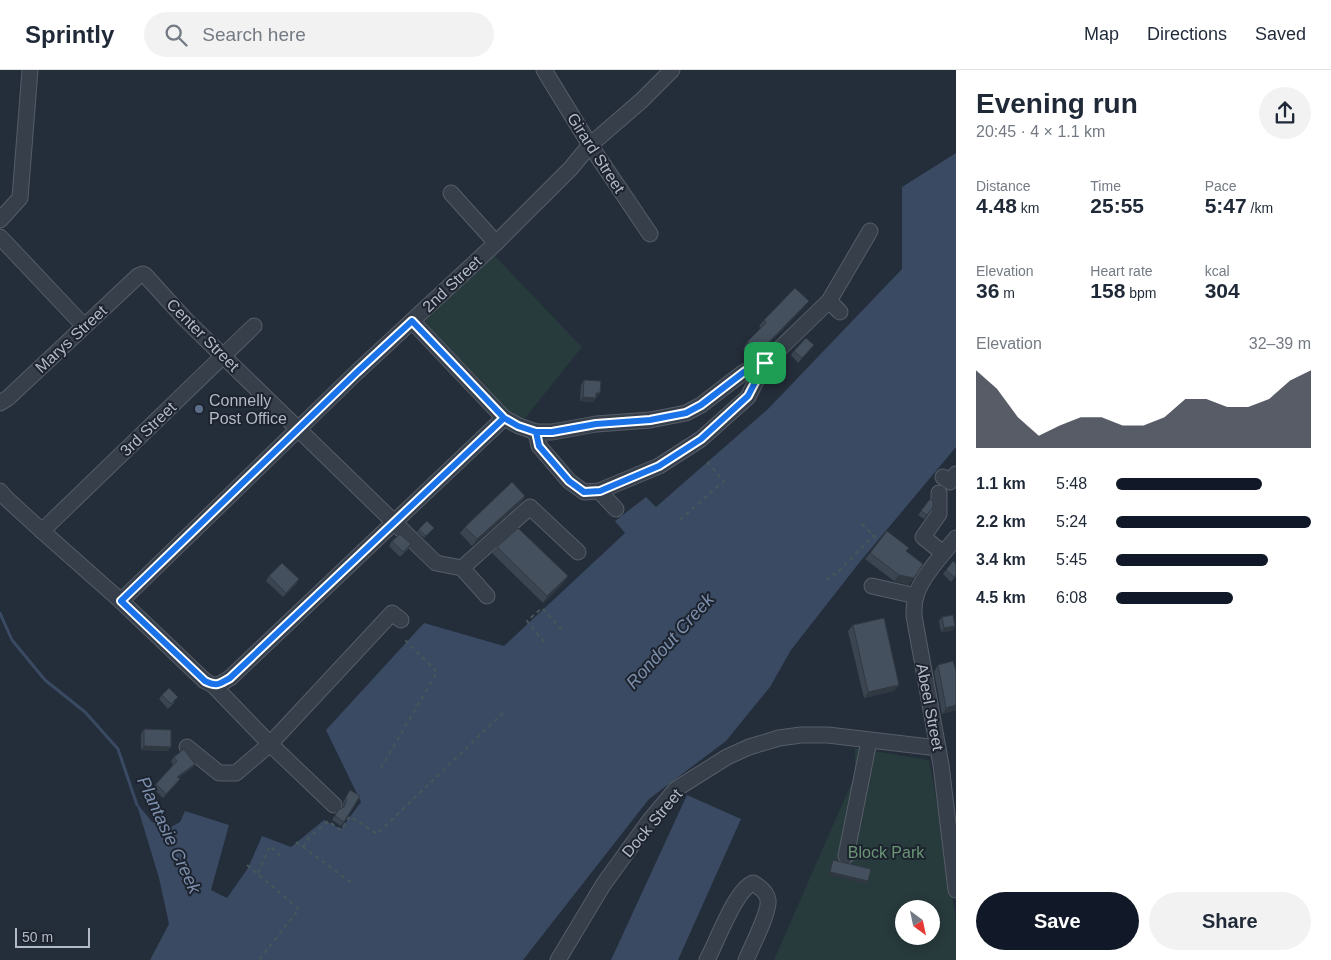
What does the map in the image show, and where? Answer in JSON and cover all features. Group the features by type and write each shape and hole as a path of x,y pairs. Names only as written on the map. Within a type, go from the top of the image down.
{"street":[{"path":"0,220 20,198 30,70"},
{"name":"Girard Street","path":"544,70 590,145 650,234"},
{"name":"2nd Street","path":"121,601 357,372 496,243 590,145 641,101 672,70"},
{"path":"451,193 496,243"},
{"path":"536,432 539,446 569,481 584,492 600,491 659,466 701,439 748,396 765,363 829,301 870,230"},
{"path":"0,237 84,326"},
{"name":"Marys Street","path":"0,403 8,398 138,276 143,274"},
{"name":"Center Street","path":"143,274 186,320 436,563 462,568"},
{"path":"829,301 840,312"},
{"path":"412,321 504,418 518,426 536,432 552,432 596,424 650,420 686,413 701,405 750,368 765,363"},
{"name":"3rd Street","path":"42,531 254,326"},
{"path":"213,685 218,685 230,678 504,418"},
{"path":"0,491 121,601 205,681 213,685 270,744 334,804"},
{"path":"600,491 616,509"},
{"path":"939,493 939,514 923,537 943,553"},
{"path":"487,596 462,568 530,507 578,552"},
{"name":"Abeel Street","path":"956,538 921,584 916,596 914,616 938,748 956,890"},
{"path":"872,586 916,596"},
{"path":"187,747 219,774 236,773 270,744 392,612 401,620"},
{"name":"Dock Street","path":"558,960 603,885 650,820 676,789 727,757 749,747 779,738 801,736 828,735 938,748"},
{"path":"846,856 869,740"},
{"path":"707,960 734,904 748,885 753,883 766,893 769,901 765,916 746,960"}],"path":[{"path":"680,520 724,481 707,462"},
{"path":"862,524 879,541"},
{"path":"827,580 833,574 835,575 874,535"},
{"path":"544,642 527,621 542,608 563,631"},
{"path":"381,768 437,672 402,638"},
{"path":"302,846 328,821 341,830 350,816 378,834 505,711"},
{"path":"296,842 352,883"},
{"path":"258,873 270,846 284,859"},
{"path":"247,865 299,908 259,960"}],"green space":[{"path":"494,255 582,347 522,422 504,413 423,323"},
{"name":"Block Park","path":"855,748 929,760 948,863 956,922 956,960 774,960 855,775"}],"water":[{"name":"Rondout Creek","path":"956,153 956,447 859,563 791,650 770,687 726,741 649,799 523,960 150,960 169,924 159,878 136,802 152,822 169,828 180,822 185,811 229,825 211,890 227,898 248,868 262,836 291,847 324,820 341,829 361,802 326,730 424,623 504,646 625,533 615,521 646,497 656,507 768,409 902,269 902,187"},
{"path":"687,795 741,819 678,960 611,960"}],"building":[{"path":"795,288 809,301 757,352 747,342 766,323 764,320"},
{"path":"806,338 814,345 802,358 794,351"},
{"path":"584,380 601,381 600,393 596,393 596,398 583,397"},
{"path":"512,482 525,496 477,539 465,527"},
{"path":"930,499 933,501 933,507 927,515 921,511"},
{"path":"427,521 434,528 426,536 419,529"},
{"path":"518,528 568,576 547,596 497,547"},
{"path":"887,531 909,548 906,551 923,564 914,578 899,575 870,553"},
{"path":"400,534 411,544 403,552 392,541"},
{"path":"953,561 956,564 956,575 954,577 946,570"},
{"path":"282,563 299,579 286,593 269,576"},
{"path":"953,615 955,626 944,628 942,617"},
{"path":"884,618 899,685 868,692 853,625"},
{"path":"953,661 956,671 956,705 946,708 938,665"},
{"path":"169,688 178,697 171,704 162,695"},
{"path":"144,729 171,730 171,747 144,746"},
{"path":"184,749 195,764 177,777 180,779 166,794 156,784 177,761 174,757"},
{"path":"350,790 360,796 344,822 335,816 338,810 344,807"},
{"path":"833,860 871,869 868,881 830,872"}],"waterway":[{"name":"Plantasie Creek","path":"0,613 12,640 45,680 85,712 118,749 137,805"}],"place":[{"name":"Connelly Post Office","path":"199,409"}],"route":[{"path":"765,363 748,396 701,439 659,466 600,491 584,492 569,481 539,446 536,432 518,426 504,418 412,321 121,601 205,681 218,685 230,678 504,418 518,426 536,432 552,432 596,424 650,420 686,413 701,405 750,368 765,363"}]}
